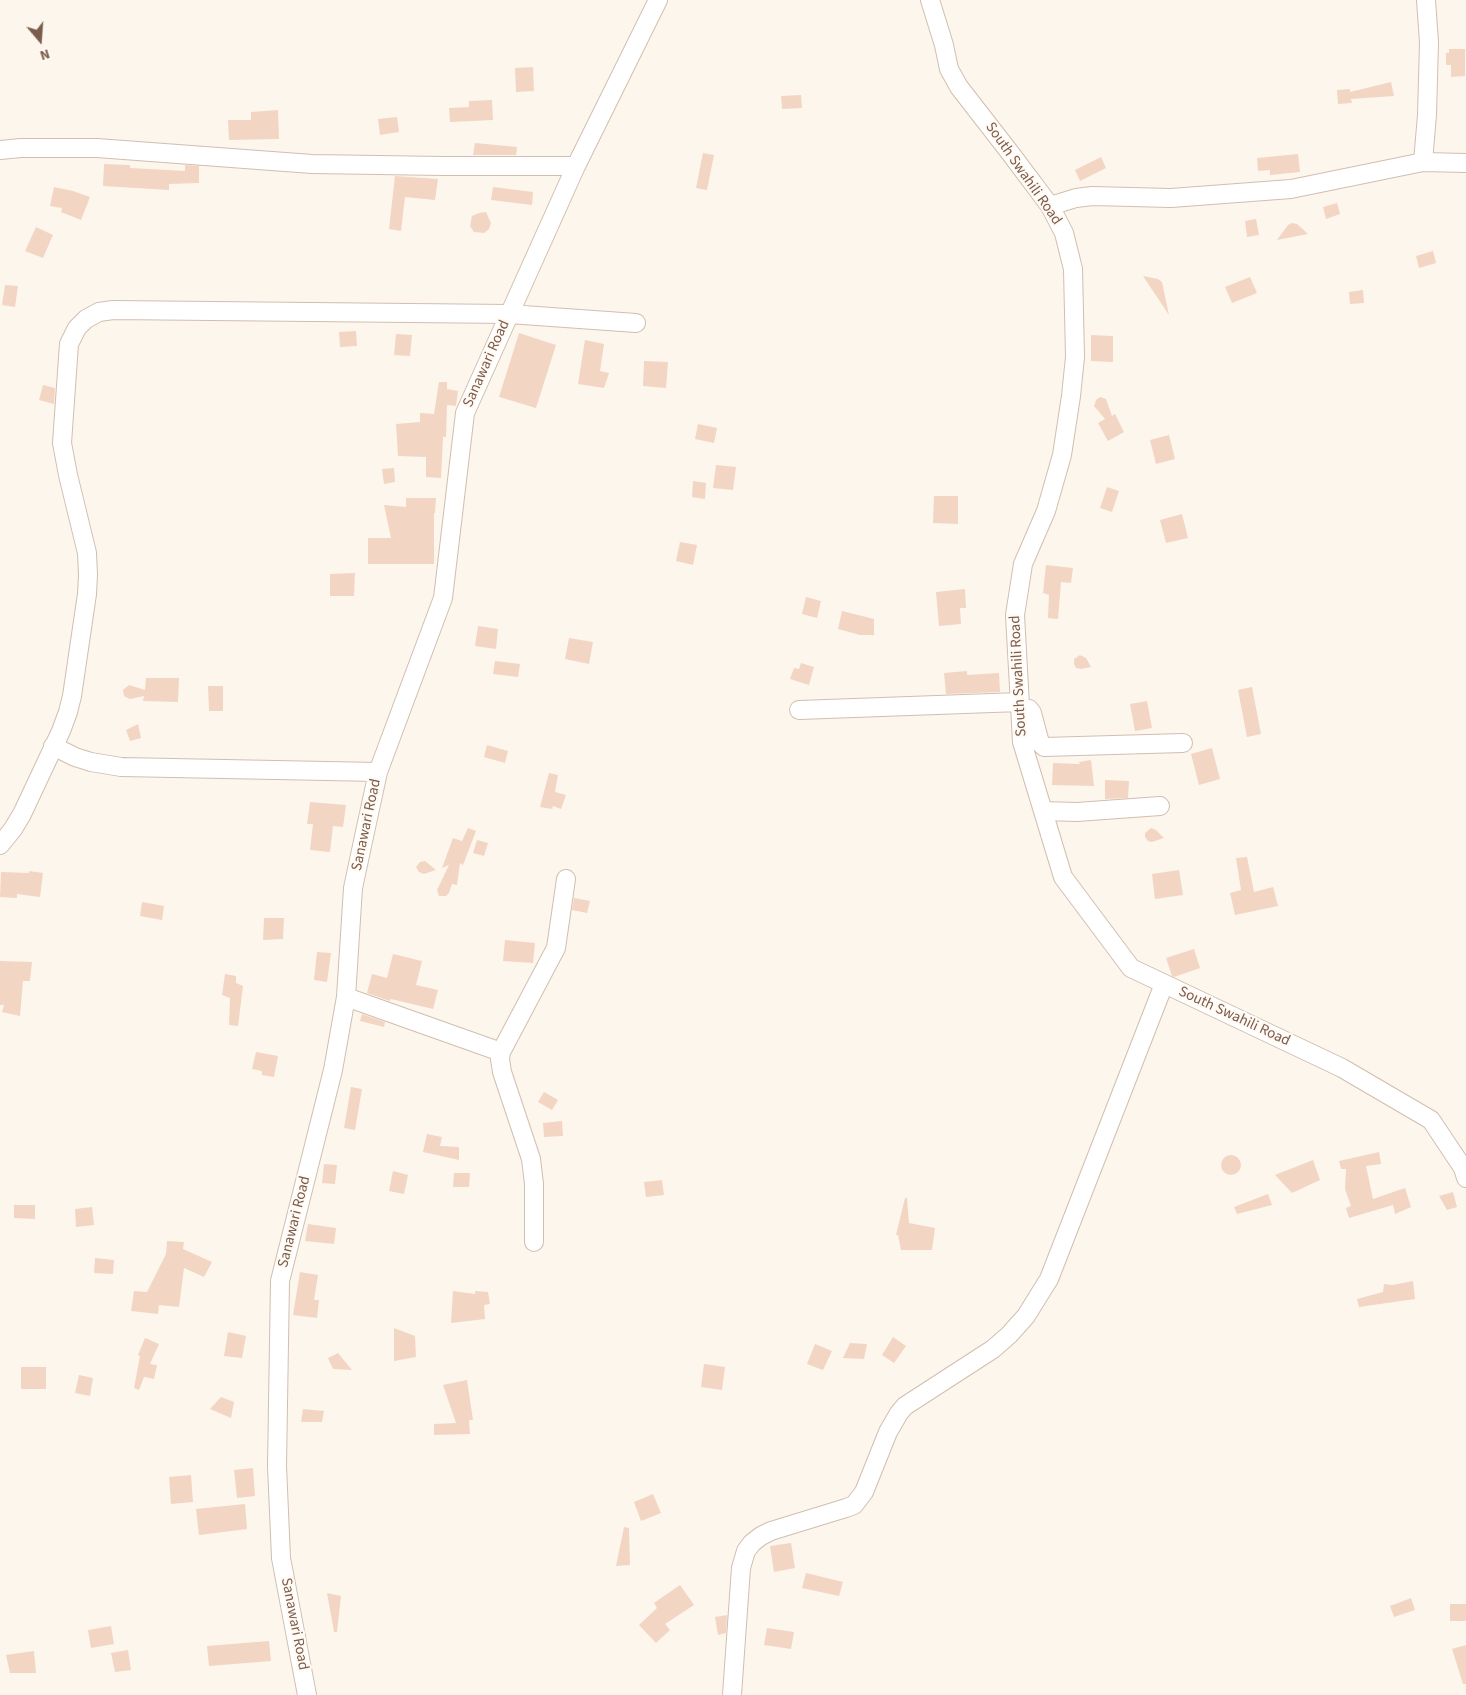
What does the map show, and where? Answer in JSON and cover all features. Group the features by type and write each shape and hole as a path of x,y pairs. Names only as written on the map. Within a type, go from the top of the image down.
{"street":[{"name":"Sanawari Road","path":"307,1695 281,1558 277,1466 280,1281 333,1070 346,997 353,888 378,772 443,598 465,413 576,166 658,0"},
{"name":"South Swahili Road","path":"930,0 944,45 949,69 959,86 1050,206 1064,233 1073,269 1075,357 1072,396 1062,456 1046,510 1023,564 1015,615 1022,742 1063,877 1131,968 1342,1068 1431,1120 1463,1168 1466,1178"},
{"path":"1423,162 1428,114 1429,42 1426,0"},
{"path":"0,150 21,148 97,148 312,164 576,166"},
{"path":"1050,206 1076,198 1092,196 1171,198 1291,188 1423,162 1466,163"},
{"path":"0,845 18,821 68,712 72,696 88,575 87,553 66,470 62,443 68,344 77,328 86,319 99,312 113,310 509,314 636,323"},
{"path":"799,710 1020,705 1029,709 1032,713 1040,742 1044,747 1183,743"},
{"path":"53,746 83,760 121,767 378,772"},
{"path":"1043,811 1077,812 1160,806"},
{"path":"534,1242 534,1184 531,1159 502,1072 500,1059 501,1052 556,948 566,879"},
{"path":"732,1695 741,1568 746,1551 761,1536 772,1531 854,1505 864,1492 888,1432 905,1406 993,1349 1026,1316 1049,1279 1164,984"},
{"path":"346,997 501,1052"}],"building":[{"path":"1449,49 1465,49 1465,76 1451,77 1451,65 1446,65 1446,53 1449,53"},
{"path":"533,67 534,91 516,92 515,68"},
{"path":"1391,82 1394,96 1351,99 1352,103 1338,104 1337,90 1350,89 1350,92"},
{"path":"801,95 802,108 782,109 781,96"},
{"path":"492,100 493,120 450,122 449,108 469,107 469,101"},
{"path":"278,110 279,139 229,140 228,120 251,120 251,112"},
{"path":"397,117 399,132 380,135 378,119"},
{"path":"475,143 517,147 516,155 473,155"},
{"path":"703,153 714,155 707,190 696,188"},
{"path":"1298,154 1300,172 1270,175 1270,170 1258,171 1257,158"},
{"path":"1101,157 1106,168 1080,181 1075,170"},
{"path":"104,164 130,165 130,168 185,171 185,165 199,166 199,183 169,184 169,190 103,186"},
{"path":"395,176 438,179 435,200 405,197 401,231 389,229"},
{"path":"54,187 90,197 81,220 61,212 62,208 50,206"},
{"path":"493,187 533,192 532,205 491,200"},
{"path":"1337,203 1340,214 1326,219 1323,207"},
{"path":"486,212 491,223 489,229 484,233 474,232 470,226 472,216"},
{"path":"1256,219 1259,235 1247,237 1245,221"},
{"path":"1292,223 1297,224 1308,234 1277,240 1288,225"},
{"path":"36,227 53,235 43,258 25,251"},
{"path":"1433,251 1436,263 1419,268 1416,256"},
{"path":"1143,276 1158,279 1162,282 1169,315"},
{"path":"1250,277 1257,293 1232,303 1225,287"},
{"path":"5,285 18,286 15,307 2,305"},
{"path":"1363,290 1364,303 1350,304 1349,292"},
{"path":"356,331 357,346 340,347 339,332"},
{"path":"519,333 556,345 536,408 499,397"},
{"path":"396,334 412,335 410,356 394,355"},
{"path":"1091,335 1113,336 1113,362 1091,361"},
{"path":"585,340 604,344 600,371 609,373 604,388 578,384"},
{"path":"644,361 668,362 666,388 643,386"},
{"path":"439,382 447,382 447,389 458,391 456,406 447,405 446,437 443,437 441,478 426,477 426,457 398,456 396,424 420,422 420,413 434,414"},
{"path":"43,385 55,388 54,404 39,400"},
{"path":"1100,397 1106,399 1112,416 1115,414 1124,432 1108,441 1098,423 1105,419 1094,406 1096,400"},
{"path":"698,424 717,428 714,443 695,439"},
{"path":"1169,435 1175,459 1156,464 1150,440"},
{"path":"716,465 736,467 733,490 713,488"},
{"path":"394,468 395,482 384,484 382,469"},
{"path":"693,481 706,483 705,499 692,497"},
{"path":"1107,487 1119,491 1112,512 1100,508"},
{"path":"934,496 958,496 958,524 933,523"},
{"path":"406,498 436,498 434,513 434,564 368,564 368,538 391,538 384,505 406,507"},
{"path":"1182,514 1188,538 1166,543 1160,520"},
{"path":"680,542 697,545 693,565 676,561"},
{"path":"1046,565 1073,568 1071,583 1061,582 1058,619 1048,618 1049,595 1043,593"},
{"path":"355,573 354,596 330,596 330,574"},
{"path":"965,589 966,608 960,608 961,624 939,626 936,592"},
{"path":"806,597 821,601 817,618 802,614"},
{"path":"842,611 874,619 874,635 860,635 838,629"},
{"path":"478,626 498,629 496,649 475,646"},
{"path":"569,638 593,642 589,664 565,659"},
{"path":"1080,655 1086,658 1091,667 1076,668 1074,659"},
{"path":"495,661 520,664 518,677 493,674"},
{"path":"801,663 814,667 809,685 790,679 794,668 799,669"},
{"path":"967,671 967,675 999,673 1000,692 946,694 944,673"},
{"path":"146,678 179,678 178,702 143,701 144,696 130,699 124,696 123,690 129,685 145,690"},
{"path":"208,686 223,686 223,711 209,711"},
{"path":"1252,687 1261,734 1247,737 1238,690"},
{"path":"1147,701 1152,728 1135,731 1130,704"},
{"path":"138,724 141,738 130,741 126,730"},
{"path":"487,745 508,751 505,763 484,757"},
{"path":"1212,748 1220,779 1199,785 1191,754"},
{"path":"1091,760 1094,786 1052,785 1053,763 1080,764 1079,762"},
{"path":"549,773 558,775 555,792 566,795 561,809 553,806 552,809 540,807"},
{"path":"1105,780 1129,781 1128,798 1105,799"},
{"path":"310,802 346,805 343,827 333,826 330,852 310,850 313,824 307,824"},
{"path":"468,828 476,831 463,865 460,863 457,885 452,884 446,896 439,896 437,890 449,865 442,868 453,838 462,841"},
{"path":"1151,828 1164,838 1152,842 1148,841 1145,833"},
{"path":"477,840 488,843 484,856 473,853"},
{"path":"1247,857 1254,892 1273,887 1278,906 1235,915 1230,893 1241,890 1236,858"},
{"path":"425,861 436,870 424,874 419,872 416,867 420,862"},
{"path":"1179,870 1183,895 1155,899 1152,874"},
{"path":"29,871 43,873 40,897 17,894 17,898 0,897 1,872 29,873"},
{"path":"574,898 590,901 587,913 572,910"},
{"path":"142,902 164,906 162,920 140,916"},
{"path":"264,918 284,918 283,939 263,940"},
{"path":"505,940 535,943 533,963 503,961"},
{"path":"1194,949 1200,968 1174,977 1172,976 1166,958"},
{"path":"317,952 331,953 327,982 314,980"},
{"path":"393,954 422,961 416,985 438,990 433,1009 391,999 390,1001 367,993 372,974 387,978"},
{"path":"0,961 32,962 30,981 23,981 20,1016 2,1012 4,1005 0,1005"},
{"path":"225,974 236,976 236,983 243,986 238,1026 229,1025 230,998 222,995"},
{"path":"362,1014 385,1022 384,1027 360,1021"},
{"path":"256,1052 278,1056 274,1077 262,1075 262,1071 252,1069"},
{"path":"351,1087 362,1089 355,1130 344,1128"},
{"path":"544,1092 558,1100 552,1110 538,1102"},
{"path":"562,1121 563,1136 544,1137 543,1123"},
{"path":"427,1134 442,1137 440,1146 459,1147 459,1160 423,1152"},
{"path":"1379,1152 1381,1164 1366,1166 1373,1199 1405,1188 1411,1207 1395,1214 1393,1205 1349,1218 1346,1208 1351,1206 1345,1189 1346,1169 1341,1169 1339,1161"},
{"path":"1231,1155 1238,1158 1241,1165 1238,1172 1231,1175 1224,1172 1221,1165 1224,1158"},
{"path":"1313,1160 1320,1180 1292,1193 1275,1175"},
{"path":"324,1164 337,1165 335,1184 322,1183"},
{"path":"393,1171 408,1175 404,1194 389,1191"},
{"path":"454,1173 470,1173 469,1187 453,1187"},
{"path":"662,1180 664,1195 646,1197 644,1182"},
{"path":"1453,1192 1457,1207 1447,1210 1439,1196"},
{"path":"1268,1194 1272,1205 1237,1214 1234,1207"},
{"path":"905,1198 907,1198 909,1223 935,1228 932,1250 901,1250 898,1235 896,1235"},
{"path":"14,1205 35,1205 35,1219 14,1218"},
{"path":"92,1207 94,1225 76,1227 75,1209"},
{"path":"308,1224 336,1228 334,1244 305,1241"},
{"path":"167,1241 184,1242 183,1249 212,1262 204,1277 184,1268 179,1307 159,1305 158,1314 131,1311 134,1291 147,1292 166,1254"},
{"path":"95,1258 114,1260 113,1274 94,1273"},
{"path":"300,1272 318,1275 314,1300 319,1300 317,1318 293,1315"},
{"path":"1413,1281 1415,1299 1359,1307 1357,1299 1383,1292 1384,1284 1393,1285"},
{"path":"453,1291 475,1294 475,1291 488,1292 490,1304 484,1305 485,1319 451,1323"},
{"path":"394,1328 415,1336 416,1357 394,1361"},
{"path":"228,1332 246,1336 242,1358 224,1356"},
{"path":"893,1337 906,1346 894,1363 882,1355"},
{"path":"145,1338 159,1344 150,1364 157,1365 154,1379 144,1377 139,1390 134,1388 140,1356 138,1355"},
{"path":"850,1343 867,1344 864,1359 843,1358"},
{"path":"815,1344 832,1351 823,1370 807,1364"},
{"path":"338,1353 352,1370 333,1369 328,1358"},
{"path":"704,1364 725,1367 722,1390 701,1387"},
{"path":"21,1367 46,1367 46,1389 21,1389"},
{"path":"79,1375 93,1378 90,1396 75,1393"},
{"path":"467,1380 473,1420 469,1420 470,1434 434,1435 434,1424 456,1423 443,1385"},
{"path":"221,1397 234,1402 231,1418 210,1409"},
{"path":"303,1409 324,1411 322,1422 301,1422"},
{"path":"253,1468 255,1496 237,1498 234,1470"},
{"path":"191,1475 193,1502 171,1504 169,1477"},
{"path":"653,1494 661,1513 641,1521 634,1502"},
{"path":"245,1504 247,1529 199,1535 196,1509"},
{"path":"624,1527 629,1528 630,1565 616,1566"},
{"path":"791,1543 795,1568 774,1572 770,1546"},
{"path":"806,1573 843,1582 839,1596 802,1588"},
{"path":"680,1585 694,1605 665,1624 670,1630 656,1643 639,1625 657,1608 654,1603"},
{"path":"327,1593 341,1596 337,1632 334,1632"},
{"path":"1411,1598 1415,1610 1394,1617 1390,1606"},
{"path":"1450,1604 1466,1604 1466,1621 1450,1621"},
{"path":"727,1615 726,1633 718,1635 715,1617"},
{"path":"111,1626 114,1644 91,1648 88,1630"},
{"path":"767,1628 794,1632 791,1649 764,1645"},
{"path":"269,1641 271,1661 209,1666 207,1646"},
{"path":"1466,1645 1466,1684 1463,1684 1452,1649"},
{"path":"128,1650 131,1670 115,1672 111,1653"},
{"path":"34,1651 36,1673 10,1673 6,1655"}]}
